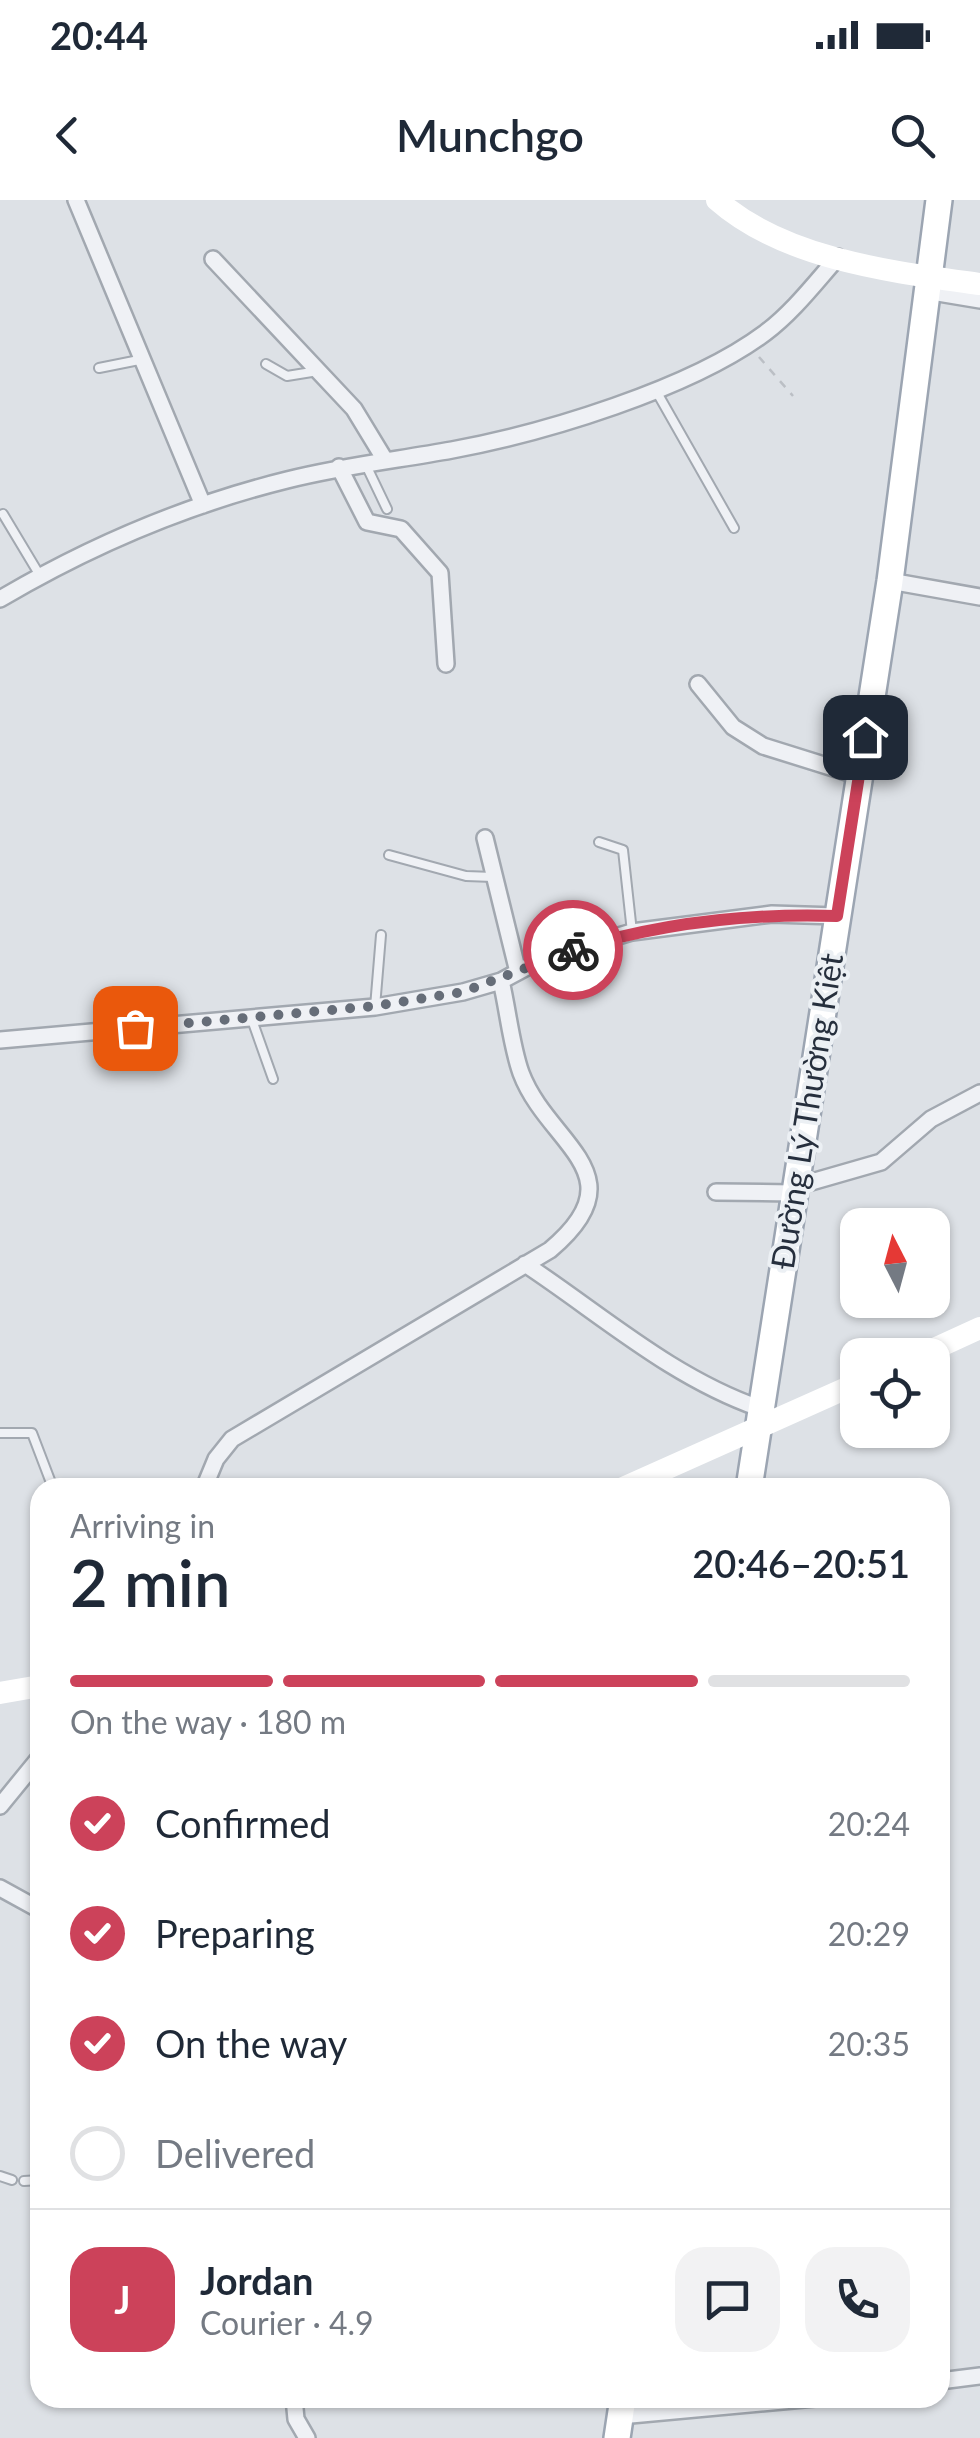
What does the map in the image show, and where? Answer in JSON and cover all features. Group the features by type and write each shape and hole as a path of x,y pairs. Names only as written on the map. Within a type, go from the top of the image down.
{"main road":[{"name":"Đường Lý Thường Kiệt","path":"750,1478 890,582 939,200"}],"street":[{"path":"76,200 203,505"},
{"path":"717,200 734,215 798,245 980,300"},
{"path":"0,599 39,574 203,505 339,467 458,449 655,389 750,344 796,306 838,256"},
{"path":"213,259 354,409 385,460"},
{"path":"927,284 980,284"},
{"path":"339,467 367,522 401,529 440,573 446,664"},
{"path":"890,582 980,597"},
{"path":"698,684 733,727 764,746 859,776"},
{"path":"485,838 518,972"},
{"path":"0,1040 375,1006 501,980 544,958 632,932 772,914 837,916"},
{"path":"208,1478 232,1440 524,1264 573,1230 590,1205 590,1191 558,1125 520,1072 501,980"},
{"path":"716,1192 794,1190 881,1162 931,1119 980,1093"},
{"path":"524,1264 676,1372 758,1418"},
{"path":"950,1342 980,1328"},
{"path":"642,1478 758,1418 840,1389"},
{"path":"0,1693 30,1688"},
{"path":"0,1806 30,1769"},
{"path":"0,1888 30,1904"},
{"path":"950,2380 980,2376"},
{"path":"294,2408 307,2438"},
{"path":"620,2417 712,2408"}],"lane":[{"path":"99,368 144,359"},
{"path":"266,364 288,376 318,371"},
{"path":"655,389 734,528"},
{"path":"365,463 387,508"},
{"path":"3,514 39,574"},
{"path":"599,842 623,850 632,932"},
{"path":"388,855 466,876 493,877"},
{"path":"375,1006 381,935"},
{"path":"251,1016 273,1080"},
{"path":"0,1433 32,1433 49,1478"},
{"path":"0,2176 12,2180"},
{"path":"24,2180 30,2180"}],"path":[{"path":"750,344 793,396"}],"way so far":[{"path":"135,1028 375,1006 463,992 573,950"}],"route":[{"path":"573,950 632,932 703,920 772,914 837,916 865,737"}]}
